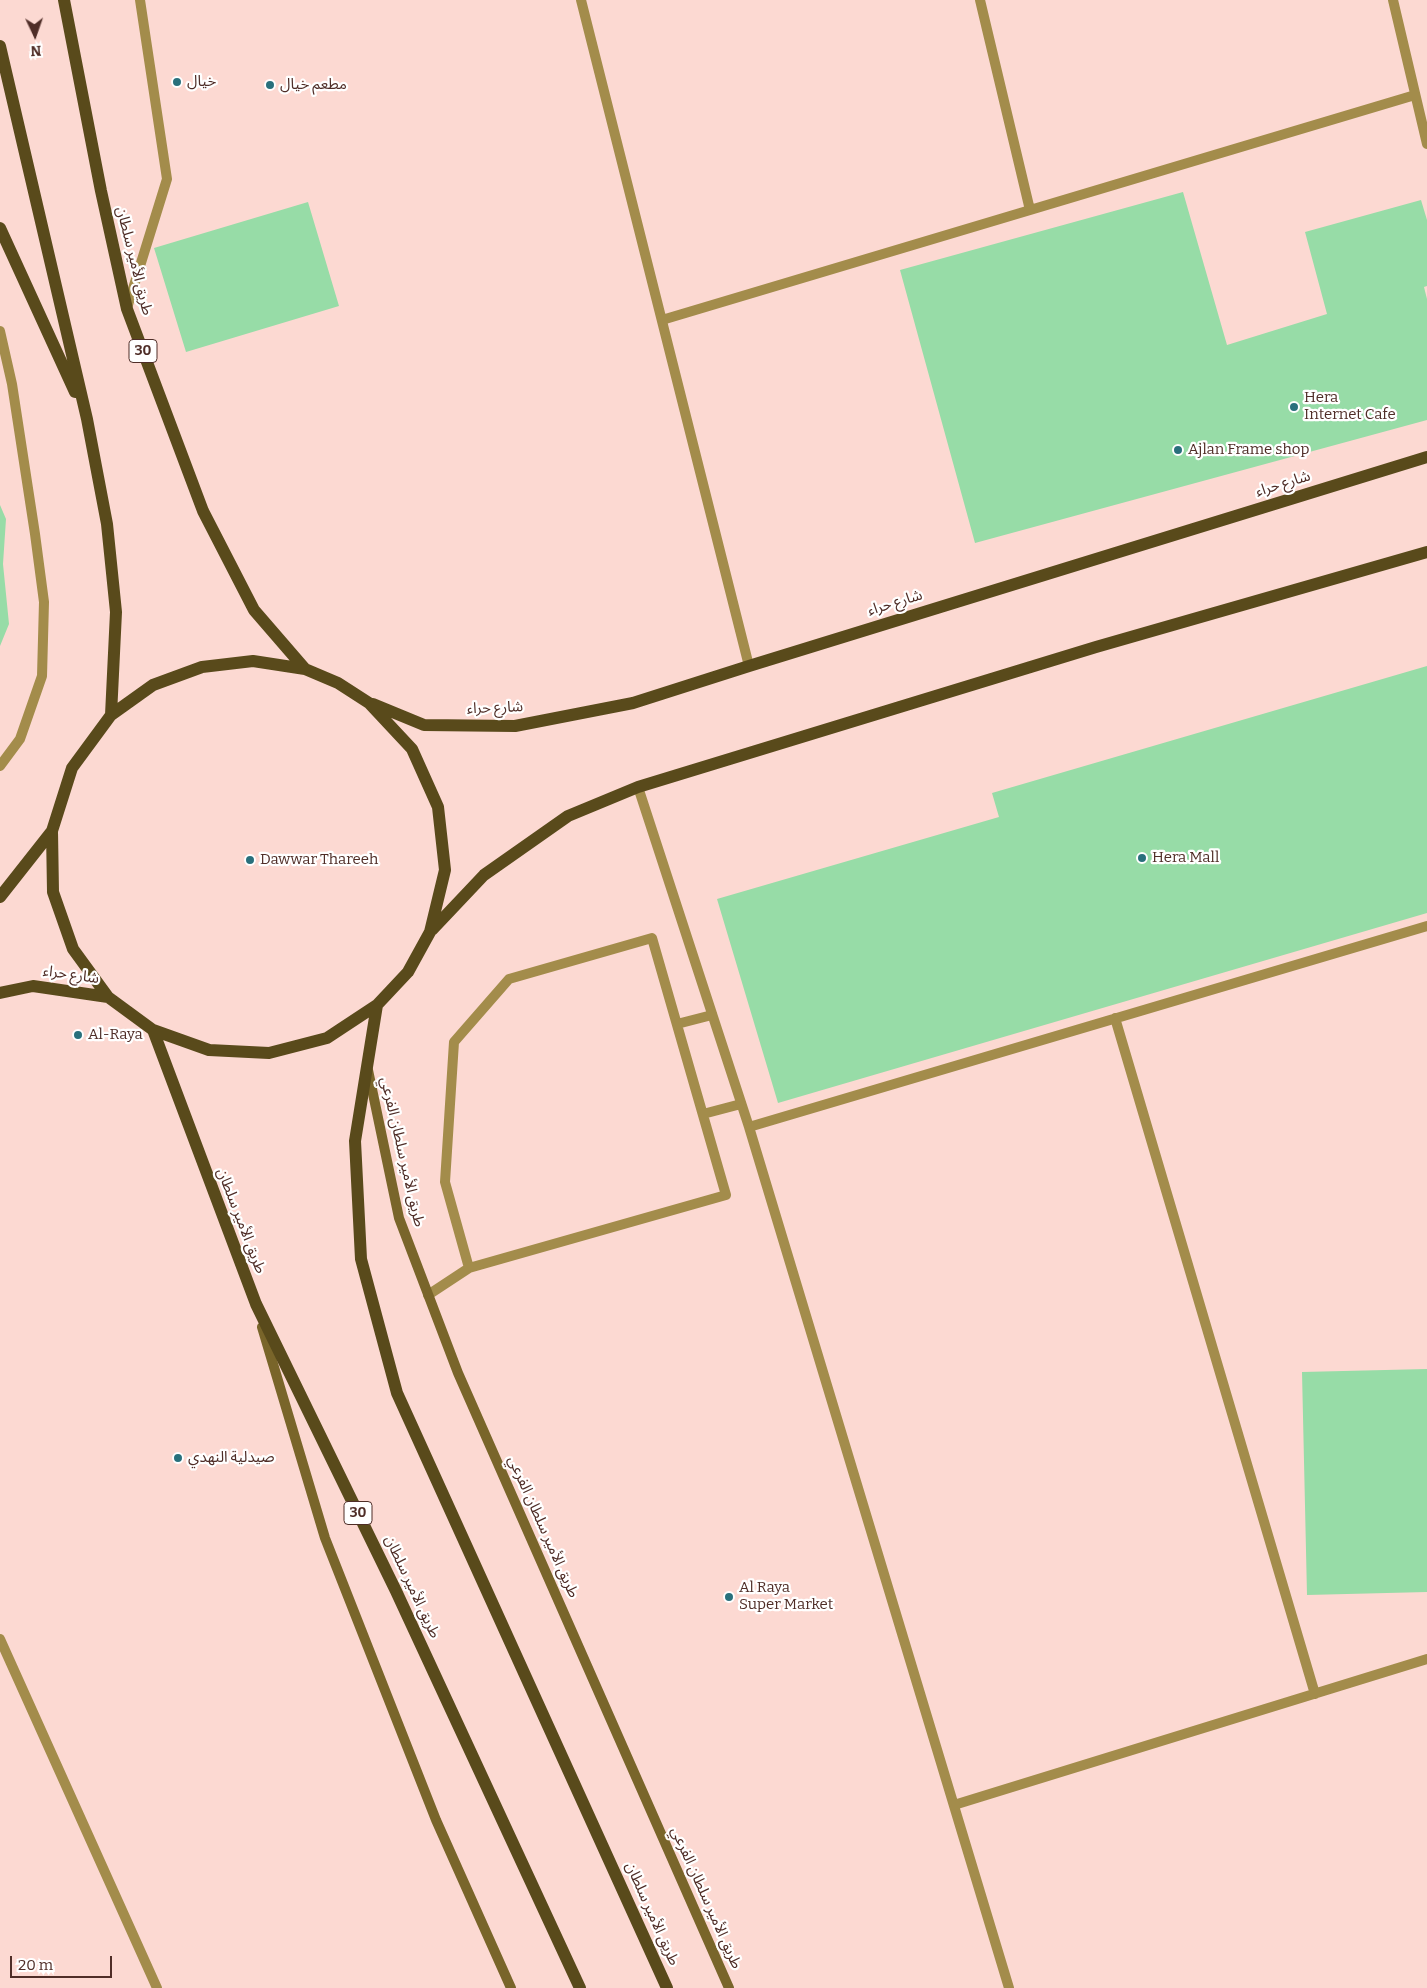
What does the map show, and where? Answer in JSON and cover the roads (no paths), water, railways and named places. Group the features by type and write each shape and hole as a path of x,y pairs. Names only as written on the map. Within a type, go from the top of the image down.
{"main road":[{"name":"طريق الأمير سلطان","path":"64,0 101,191 127,310 203,512 254,610 304,669"},
{"path":"0,46 87,418 108,524 116,612 111,716"},
{"path":"0,228 87,418"},
{"name":"شارع حراء","path":"369,702 424,725 516,726 633,703 1427,457"},
{"path":"430,932 445,870 438,807 412,749 369,702 338,683 304,669 253,661 202,667 153,685 111,716 72,768 52,831 53,892 73,949 108,998 152,1030 209,1050 269,1053 327,1038 377,1006 408,972 430,932 484,875 568,816 638,787 1096,648 1427,552"},
{"path":"0,897 52,831"},
{"name":"شارع حراء","path":"0,993 33,986 108,998"},
{"name":"طريق الأمير سلطان","path":"377,1006 355,1141 361,1259 397,1393 667,1988"},
{"name":"طريق الأمير سلطان","path":"152,1030 256,1304 396,1591 580,1988"},
{"name":"طريق الأمير سلطان الفرعي","path":"367,1065 399,1218 458,1373 729,1988"},
{"path":"256,1304 325,1538 436,1820 511,1988"}],"street":[{"path":"127,310 167,179 140,0"},
{"path":"581,0 749,666"},
{"path":"980,0 1030,210"},
{"path":"1393,0 1427,144"},
{"path":"662,320 1416,95"},
{"path":"0,330 12,384 36,534 44,602 42,676 20,739 0,766"},
{"path":"638,787 749,1127 1009,1988"},
{"path":"749,1127 1427,926"},
{"path":"428,1295 469,1268 726,1196 652,938 509,979 454,1042 445,1182 469,1268"},
{"path":"677,1024 712,1015"},
{"path":"1114,1018 1315,1694"},
{"path":"702,1114 741,1104"},
{"path":"0,1639 157,1988"},
{"path":"954,1806 1427,1660"}],"place":[{"name":"خيال","path":"177,82"},
{"name":"مطعم خيال","path":"270,85"},
{"name":"Hera Internet Cafe","path":"1294,407"},
{"name":"Ajlan Frame shop","path":"1178,450"},
{"name":"Hera Mall","path":"1142,858"},
{"name":"Dawwar Thareeh","path":"250,860"},
{"name":"Al-Raya","path":"78,1035"},
{"name":"صيدلية النهدي","path":"178,1458"},
{"name":"Al Raya Super Market","path":"729,1597"}]}
